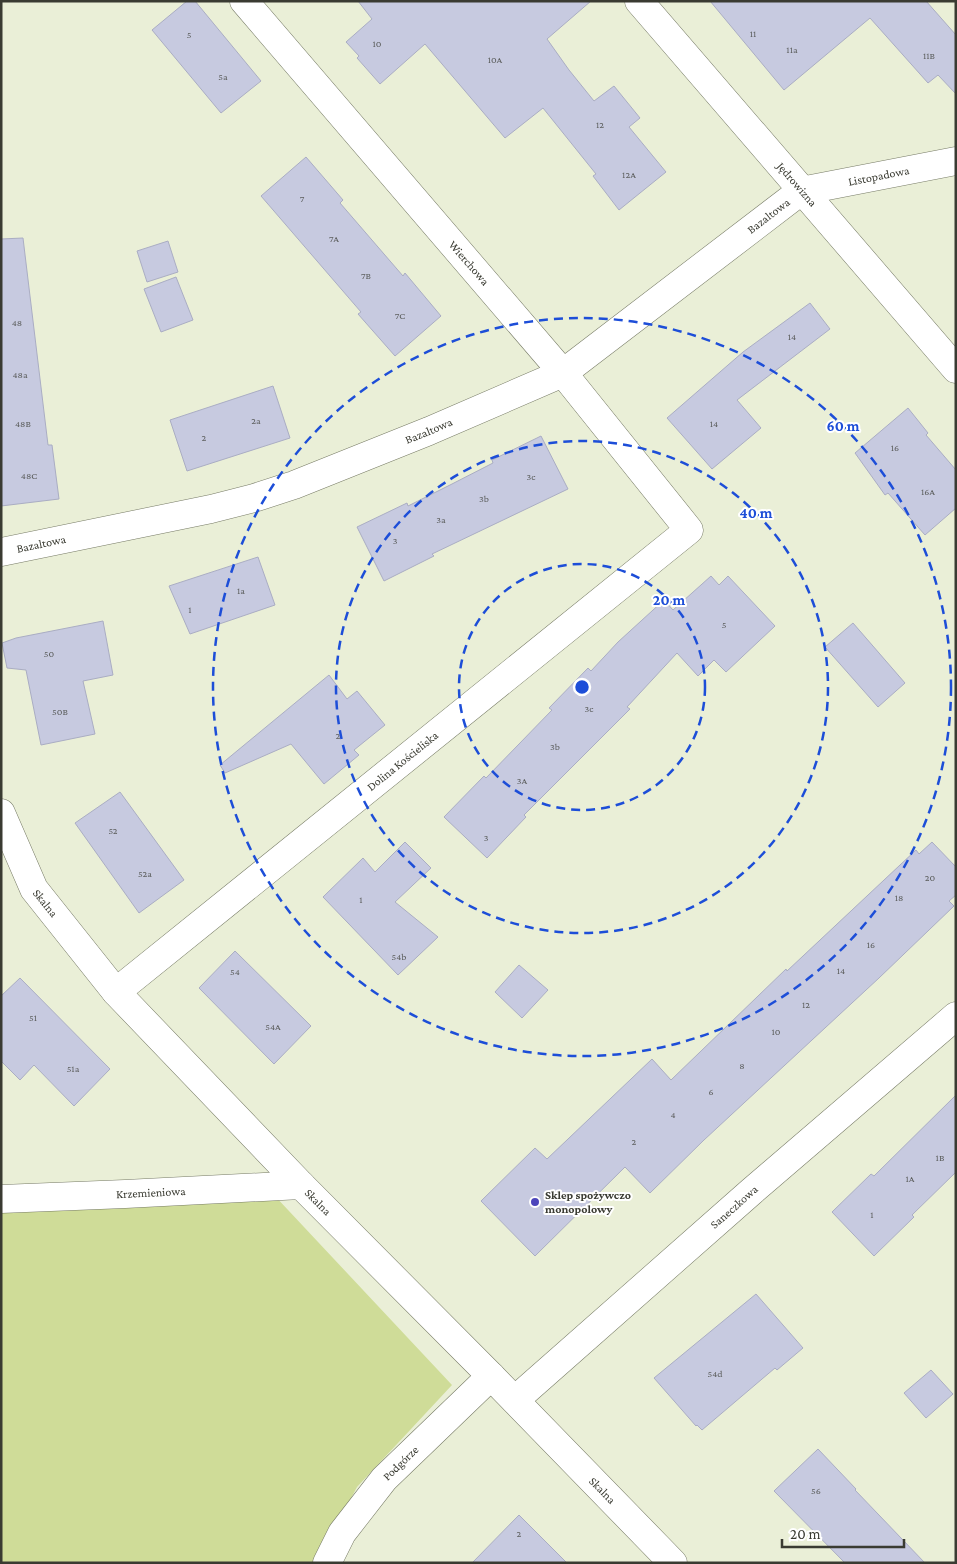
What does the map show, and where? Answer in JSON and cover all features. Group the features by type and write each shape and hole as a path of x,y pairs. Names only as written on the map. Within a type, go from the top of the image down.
{"street":[{"name":"Wierchowa","path":"244,1 563,373 689,530"},
{"name":"Jędrowizna","path":"639,1 956,369"},
{"name":"Listopadowa","path":"801,190 956,161"},
{"name":"Bazaltowa","path":"1,552 210,509 270,493 429,431 563,373 801,190"},
{"name":"Dolina Kościeliska","path":"116,992 689,530"},
{"name":"Skalna","path":"1,813 34,889 116,992 301,1185 515,1400 673,1563"},
{"name":"Saneczkowa","path":"515,1400 956,1016"},
{"name":"Krzemieniowa","path":"1,1199 301,1185"},
{"name":"Podgórze","path":"327,1563 342,1533 384,1479 491,1376"}],"green space":[{"path":"274,1195 452,1385 357,1487 317,1563 1,1563 1,1204"}],"building":[{"path":"187,1 195,1 261,81 221,113 152,30"},
{"path":"358,1 591,1 547,39 594,101 614,86 640,118 629,127 666,172 619,210 593,176 596,174 543,108 505,138 425,44 380,84 357,58 359,56 346,42 372,19"},
{"path":"710,1 926,1 956,35 956,94 938,75 928,83 870,18 784,90"},
{"path":"306,157 343,200 340,203 403,276 405,273 441,316 395,356 358,314 361,312 261,196"},
{"path":"23,238 48,445 52,445 59,499 1,506 1,239"},
{"path":"168,241 178,272 147,282 137,251"},
{"path":"176,277 193,320 161,332 144,289"},
{"path":"810,303 830,329 737,400 761,428 712,469 667,418 743,352"},
{"path":"273,386 290,438 187,471 170,420"},
{"path":"908,408 928,433 926,435 956,470 956,508 925,535 888,493 885,495 855,453"},
{"path":"541,436 568,489 432,554 434,556 384,581 357,527 407,503 408,506 493,463 492,460"},
{"path":"258,557 275,605 190,634 169,586"},
{"path":"711,576 719,585 728,576 775,626 726,672 714,660 698,676 677,653 627,707 630,709 524,815 526,817 487,858 444,817 484,776 486,778 552,710 549,708 588,668 591,671 618,642 664,600 673,610"},
{"path":"103,621 113,675 83,681 95,734 41,745 26,670 7,668 2,643 16,638"},
{"path":"853,623 905,683 878,707 825,647"},
{"path":"329,675 347,699 357,691 385,725 354,750 359,755 324,784 291,744 225,773 220,765"},
{"path":"120,792 184,880 139,913 75,823"},
{"path":"405,842 431,868 395,902 438,937 398,975 323,897 363,858 375,872"},
{"path":"932,842 956,867 956,895 949,901 954,906 650,1193 625,1167 535,1256 481,1201 535,1148 547,1159 652,1059 671,1080 786,969 787,971 916,850 919,854"},
{"path":"235,951 311,1026 274,1064 199,988"},
{"path":"519,965 548,990 522,1018 495,992"},
{"path":"20,978 110,1069 74,1106 34,1065 20,1080 1,1061 1,996"},
{"path":"956,1095 956,1172 874,1256 832,1212 871,1174 874,1176"},
{"path":"756,1294 803,1348 777,1370 775,1368 702,1430 696,1426 654,1378"},
{"path":"931,1370 953,1394 926,1418 904,1393"},
{"path":"818,1449 925,1563 845,1563 774,1491"},
{"path":"519,1515 567,1563 472,1563"}],"place":[{"name":"Sklep spożywczo monopolowy","path":"535,1202"}]}
